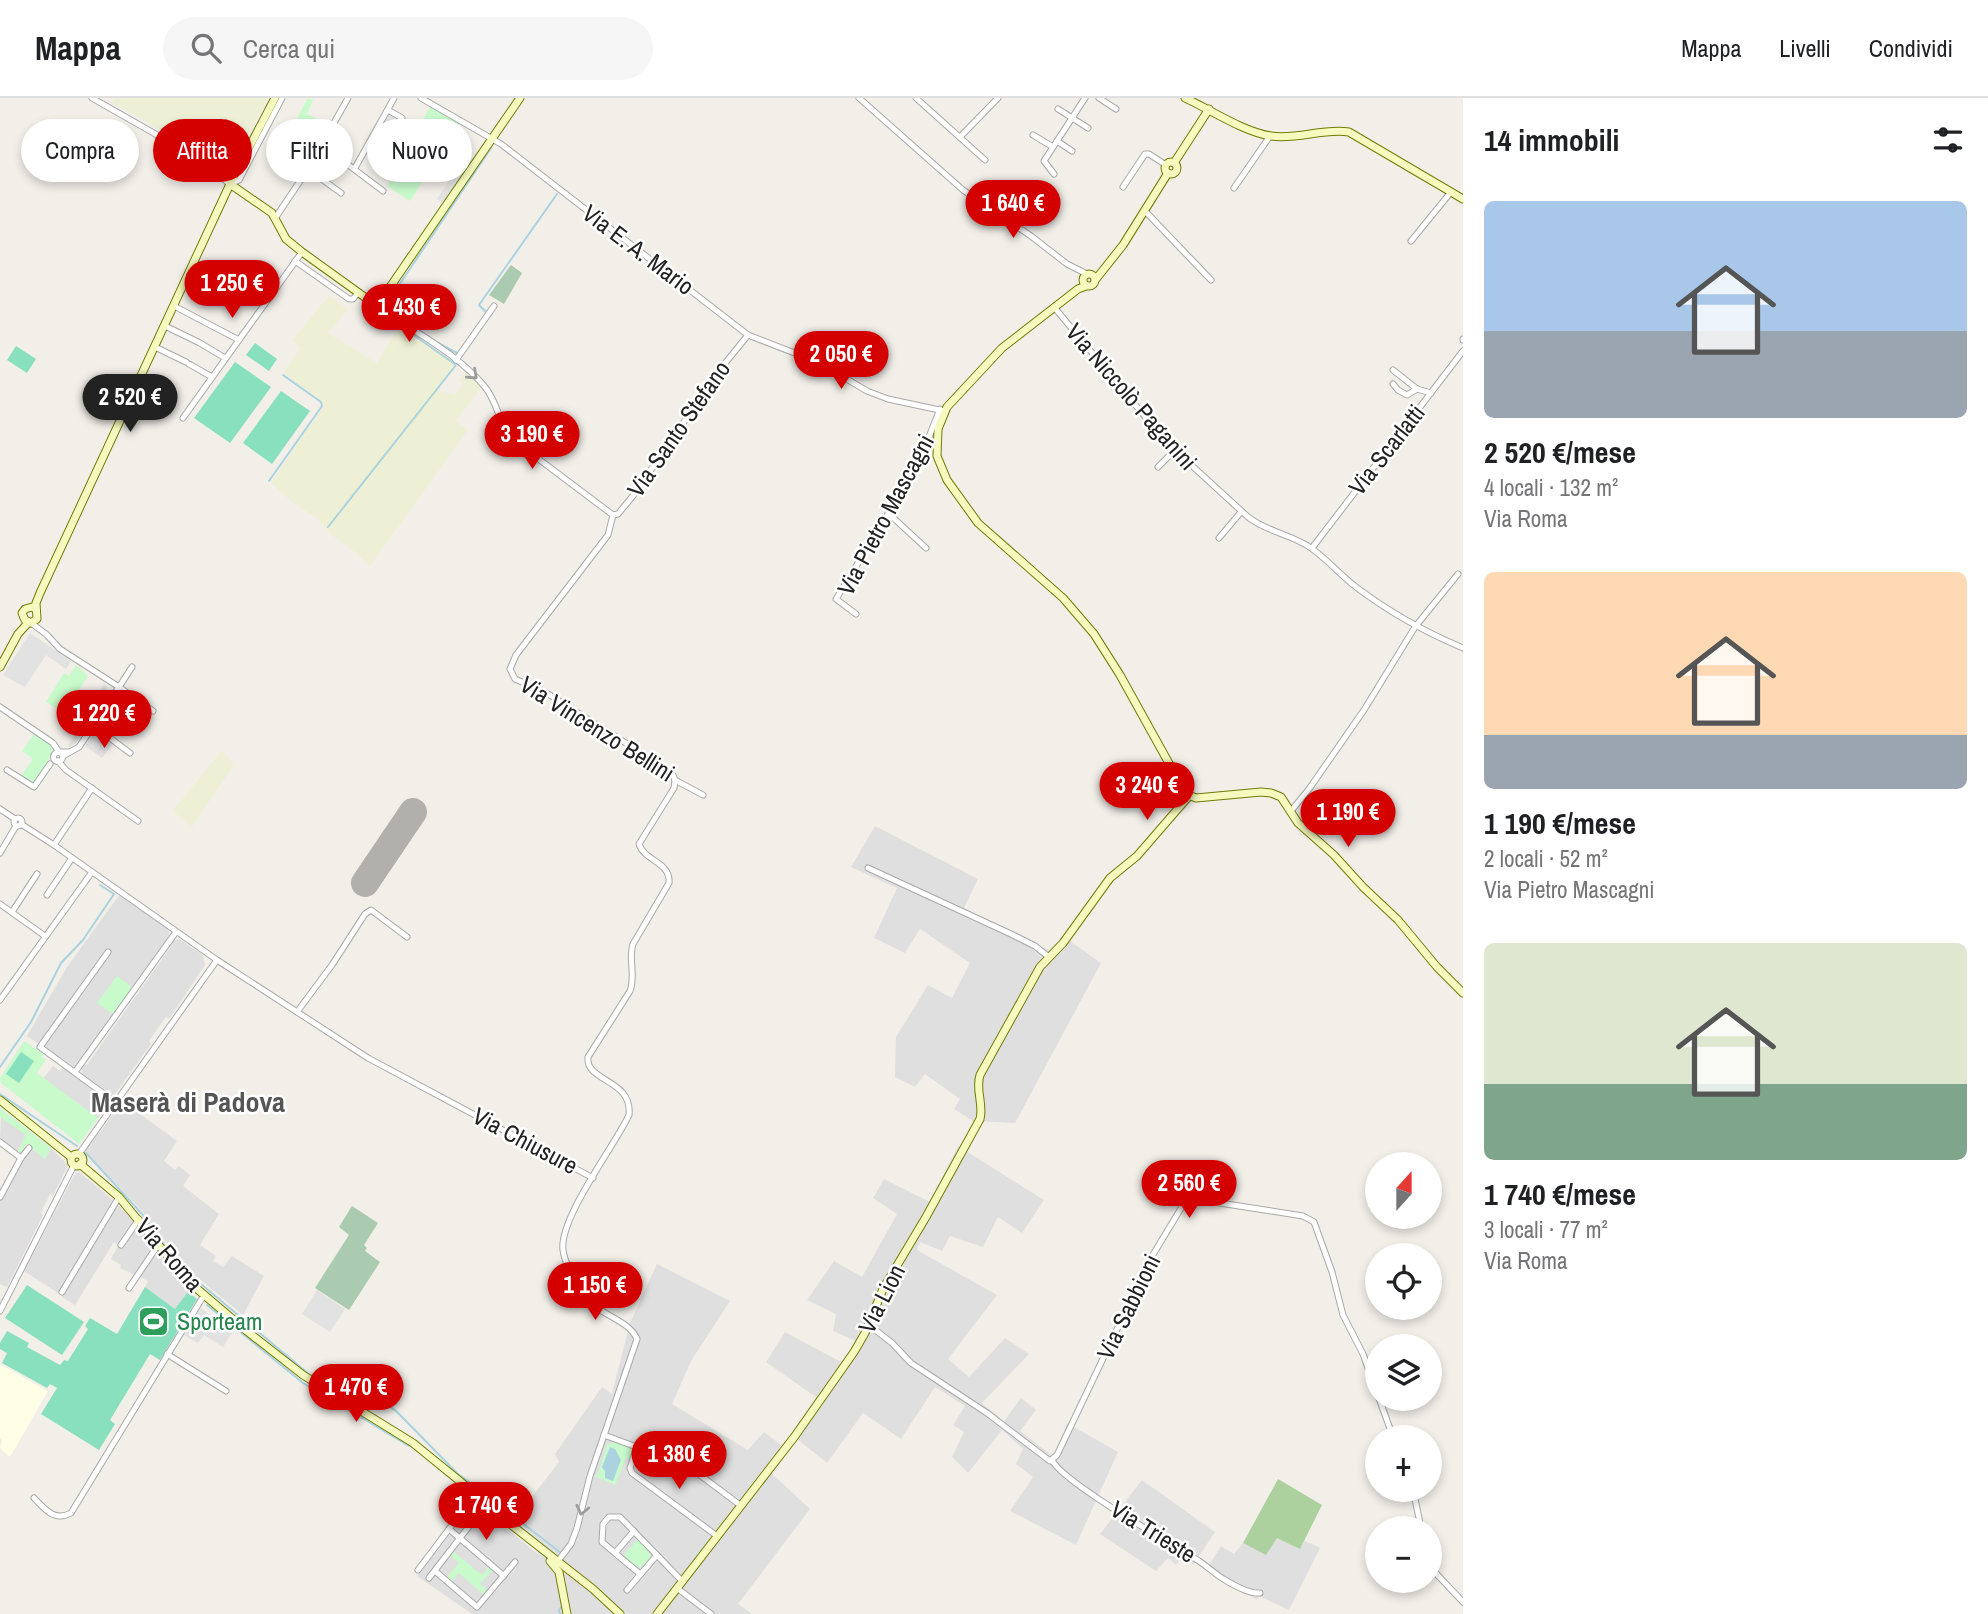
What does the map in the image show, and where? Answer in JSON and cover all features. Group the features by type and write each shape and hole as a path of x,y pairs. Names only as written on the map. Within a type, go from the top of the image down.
{"street":[{"path":"92,98 189,153 230,184"},
{"path":"0,667 27,621 37,619 35,610 40,593 230,184 275,98"},
{"path":"230,184 239,180 282,98"},
{"path":"336,119 348,98"},
{"path":"383,119 394,98"},
{"name":"Via E. A. Mario","path":"421,98 491,137 748,335"},
{"path":"377,306 520,98"},
{"path":"859,98 963,190 1031,236 1086,280"},
{"path":"988,98 996,100"},
{"path":"1054,174 1044,161 1085,98"},
{"path":"1099,98 1116,109"},
{"path":"1185,98 1270,136 1349,132 1463,199"},
{"path":"918,99 985,160"},
{"path":"960,137 996,100"},
{"path":"1058,109 1088,128"},
{"name":"Via Pietro Mascagni","path":"856,614 836,599 918,465 942,410 1002,348 1100,271 1117,253 1209,109"},
{"path":"388,110 401,119"},
{"path":"1033,135 1072,151"},
{"path":"1234,188 1270,136"},
{"path":"367,147 355,168 383,191"},
{"path":"1123,187 1145,155 1149,154 1170,167"},
{"path":"275,217 299,182"},
{"path":"326,182 341,193"},
{"name":"Via Santo Stefano","path":"230,184 275,217 286,239 330,274 456,360 488,391 503,427 512,439 613,515 618,514 627,503 748,335"},
{"path":"1411,241 1451,192"},
{"path":"1145,211 1211,280"},
{"path":"183,418 302,252"},
{"path":"295,261 324,282 330,274"},
{"name":"Via Santo Stefano","path":"324,282 349,299 353,299 357,293"},
{"path":"369,301 390,287"},
{"path":"385,312 390,287"},
{"path":"174,306 239,340"},
{"path":"456,360 494,306"},
{"name":"Via Niccolò Paganini","path":"1054,307 1174,451 1241,512 1263,528 1296,539 1311,548 1354,586 1415,627 1463,648"},
{"path":"165,326 226,358"},
{"path":"748,335 818,362 867,391 942,410"},
{"path":"155,347 212,377"},
{"name":"Via Scarlatti","path":"1311,548 1463,351"},
{"path":"1393,370 1417,389 1431,393"},
{"path":"1393,384 1407,394 1417,389"},
{"name":"Via Pietro Mascagni","path":"936,424 937,456 947,480 991,536 1063,598 1094,634 1189,796"},
{"path":"1158,467 1174,451"},
{"path":"1219,538 1241,512"},
{"path":"888,513 926,548"},
{"name":"Via Vincenzo Bellini","path":"613,515 608,534 516,655 511,664 511,674 515,679 545,692 651,759 673,775 675,780 703,796"},
{"path":"1291,811 1364,710 1415,627 1458,574"},
{"path":"35,610 23,611 27,621 46,634 60,649 153,711"},
{"path":"35,610 46,634"},
{"path":"7,770 34,787 57,758 79,747 132,667"},
{"path":"0,707 53,743 57,758 66,770 136,817 138,821"},
{"path":"86,720 130,753"},
{"path":"593,1178 626,1120 630,1107 620,1089 590,1070 588,1057 631,991 633,944 669,883 670,877 665,868 642,852 639,844 674,788 675,780"},
{"path":"54,845 92,788"},
{"path":"1189,796 1271,793 1281,797 1298,823 1398,920 1463,993"},
{"name":"Via Lion","path":"657,1614 840,1373 869,1325 883,1289 980,1119 982,1108 977,1089 980,1075 1032,979 1063,943 1110,878 1137,856 1189,796"},
{"name":"Via Chiusure","path":"0,809 217,960 368,1058 593,1178 566,1228 562,1244 564,1256 590,1302 631,1329 637,1339 590,1476 580,1520 571,1544 562,1558"},
{"path":"0,853 17,823"},
{"path":"47,895 72,858"},
{"path":"868,868 1024,940 1049,957"},
{"path":"1,998 92,872"},
{"path":"12,912 37,874"},
{"path":"0,904 45,936"},
{"path":"297,1012 370,909 407,937"},
{"path":"75,1072 176,932"},
{"path":"107,952 40,1047 115,1102"},
{"path":"0,1311 76,1160 217,960"},
{"name":"Via Roma","path":"0,1100 119,1197 184,1277 205,1296 303,1375 413,1443 467,1487 473,1497 484,1496 495,1512"},
{"path":"0,1142 21,1158"},
{"path":"0,1198 29,1148"},
{"name":"Via Sabbioni","path":"1051,1460 1151,1258 1189,1195 1195,1190 1220,1203 1303,1216 1314,1222 1332,1272 1343,1315 1363,1354 1388,1425"},
{"path":"62,1292 119,1197"},
{"path":"121,1245 139,1219"},
{"path":"129,1288 158,1245"},
{"path":"0,1291 8,1295"},
{"path":"34,1498 55,1517 71,1513 205,1296"},
{"name":"Via Trieste","path":"869,1325 911,1363 987,1413 1051,1460 1083,1488 1203,1563 1225,1580 1254,1593 1260,1592"},
{"path":"167,1354 226,1391"},
{"path":"604,1435 688,1466 740,1505"},
{"path":"637,1447 630,1468 632,1473 717,1536"},
{"path":"473,1497 481,1513 502,1522 555,1565 559,1572 565,1609"},
{"path":"418,1570 473,1497"},
{"path":"460,1516 478,1508 486,1500"},
{"path":"478,1508 495,1512 562,1558 568,1570 620,1614"},
{"path":"640,1574 602,1542 601,1531 605,1520 612,1515 620,1517 682,1581"},
{"path":"429,1577 470,1525"},
{"path":"449,1530 504,1576"},
{"path":"615,1553 634,1531"},
{"path":"627,1590 657,1555"},
{"path":"425,1561 477,1607 515,1562"},
{"path":"1442,1580 1463,1602"},
{"path":"677,1588 710,1614"}],"shaded area":[{"path":"115,98 268,98 252,128 252,119 153,119 153,126 111,103"},
{"path":"388,110 402,118 401,119 383,119"},
{"path":"448,182 457,182 443,203 437,199"},
{"path":"511,265 522,273 504,304 489,295"},
{"path":"329,296 348,309 328,333 377,363 399,327 455,364 436,390 455,395 463,385 459,380 465,373 482,387 456,421 468,430 370,566 333,536 317,518 291,501 271,483 324,406 322,401 284,371 300,349 293,339"},
{"path":"30,633 71,661 66,669 46,655 25,687 3,675"},
{"path":"104,684 108,695 92,720 86,724 88,726 76,743 69,747 81,724 79,722"},
{"path":"94,732 112,745 102,758 85,746"},
{"path":"222,750 234,765 192,827 173,811"},
{"path":"875,826 978,879 964,908 1049,950 1063,936 1101,963 1015,1123 973,1121 954,1109 960,1099 925,1074 915,1087 895,1077 896,1037 928,985 952,998 970,963 920,929 905,953 874,938 897,888 851,867"},
{"path":"120,894 169,930 169,936 76,1066 73,1066 27,1036 67,967"},
{"path":"179,939 203,955 205,965 169,1019 166,1017 149,1041 151,1044 115,1094 111,1095 83,1075 81,1069 87,1065 174,940"},
{"path":"53,1066 60,1071 63,1067 107,1099 108,1103 98,1118 43,1079"},
{"path":"122,1101 177,1141 164,1161 175,1170 179,1166 190,1175 183,1186 219,1214 200,1245 216,1256 213,1261 223,1267 232,1256 264,1276 243,1315 186,1268 143,1212 85,1151"},
{"path":"1,1116 26,1135 17,1152 0,1139"},
{"path":"958,1146 1044,1200 1022,1233 998,1217 983,1247 950,1236 942,1251 920,1242 917,1250 997,1295 948,1359 969,1377 1005,1338 1029,1354 982,1403 1004,1421 1021,1398 1036,1410 1020,1431 1054,1457 1067,1423 1118,1452 1076,1545 1010,1511 1033,1477 1016,1464 1023,1449 1002,1430 968,1473 952,1457 964,1432 953,1425 965,1406 935,1387 901,1439 863,1413 827,1463 791,1434 816,1397 766,1362 785,1332 843,1363 856,1341 833,1331 836,1314 807,1300 834,1261 862,1277 897,1214 873,1198 884,1179 930,1202"},
{"path":"31,1148 45,1159 51,1148 68,1165 53,1196 50,1194 41,1213 43,1215 7,1287 0,1284 0,1202"},
{"path":"79,1172 113,1200 58,1293 24,1271 70,1183"},
{"path":"117,1204 174,1275 192,1292 188,1293 175,1309 145,1287 148,1281 120,1268 121,1265 111,1259 118,1246 114,1242 75,1305 62,1297"},
{"path":"352,1206 378,1223 364,1245 367,1248 365,1251 380,1262 349,1310 315,1288 349,1235 339,1227"},
{"path":"657,1264 730,1301 691,1361 672,1404 748,1450 764,1432 788,1450 770,1472 810,1509 738,1604 752,1614 472,1614 417,1576 462,1519 471,1512 495,1519 539,1555 518,1515 559,1462 555,1454 602,1387 612,1394 630,1323"},
{"path":"317,1290 345,1309 330,1332 302,1314"},
{"path":"201,1308 232,1333 223,1347 204,1335 198,1343 184,1335"},
{"path":"0,1364 48,1391 10,1457 0,1448"},
{"path":"1142,1480 1215,1532 1193,1565 1183,1557 1176,1565 1168,1558 1156,1571 1100,1534"},
{"path":"1277,1537 1300,1548 1305,1541 1320,1548 1289,1610 1259,1596 1257,1600 1206,1570 1221,1546 1234,1554 1243,1543 1266,1554"}],"green space":[{"path":"308,98 313,100 307,114 318,119 297,119"},
{"path":"430,107 452,119 423,119"},
{"path":"389,182 422,182 410,201 387,186"},
{"path":"255,343 277,359 269,371 246,355"},
{"path":"16,346 36,359 27,373 7,360"},
{"path":"235,362 271,387 230,443 194,418"},
{"path":"281,391 310,411 272,464 243,443"},
{"path":"76,665 88,676 64,713 46,702 64,673 69,676"},
{"path":"34,734 52,746 52,751 34,784 21,776 33,759 22,751"},
{"path":"117,976 132,987 113,1014 97,1003"},
{"path":"24,1041 44,1054 42,1057 46,1060 37,1073 98,1118 79,1144 1,1083 0,1078"},
{"path":"21,1052 34,1061 19,1083 6,1074"},
{"path":"0,1108 51,1148 45,1159 26,1144 20,1154 17,1152 26,1135 0,1117"},
{"path":"27,1285 84,1322 62,1355 5,1318"},
{"path":"145,1287 175,1309 188,1292 197,1299 160,1360 150,1354 110,1420 115,1424 99,1450 41,1414 57,1388 50,1384 47,1388 2,1363 7,1353 0,1349 0,1343 7,1331 29,1343 27,1347 60,1365 64,1360 68,1361 88,1329 85,1326 90,1318 117,1334"},
{"path":"614,1442 633,1451 630,1458 626,1458 615,1485 594,1476 598,1474 607,1445"},
{"path":"1278,1479 1322,1505 1300,1549 1277,1538 1266,1555 1243,1543"},
{"path":"638,1539 650,1554 650,1558 640,1568 623,1556"},
{"path":"453,1551 482,1575 490,1565 494,1568 480,1584 489,1592 485,1596 459,1573 450,1583 445,1579 459,1563 450,1555"}],"water":[{"path":"610,1447 615,1449 621,1460 613,1481 605,1478 602,1467"}],"waterway":[{"path":"391,297 491,148"},
{"path":"486,312 479,305 557,194"},
{"path":"389,310 404,321"},
{"path":"328,527 456,365 408,331"},
{"path":"438,343 457,353"},
{"path":"269,481 322,406 321,402 283,375"},
{"path":"0,1067 31,1022 61,963 83,940 114,894 100,885"},
{"path":"0,1094 77,1146"},
{"path":"86,1153 143,1215 172,1256"},
{"path":"183,1269 310,1375 347,1380 376,1396 396,1411 458,1474 478,1488"},
{"path":"207,1305 303,1383 409,1446"},
{"path":"490,1498 561,1553"},
{"path":"560,1614 562,1606"}],"runway":[{"path":"365,883 413,812"}],"place":[{"name":"Sporteam","path":"154,1322"}],"district":[{"name":"Maserà di Padova","path":"188,1102"}]}
